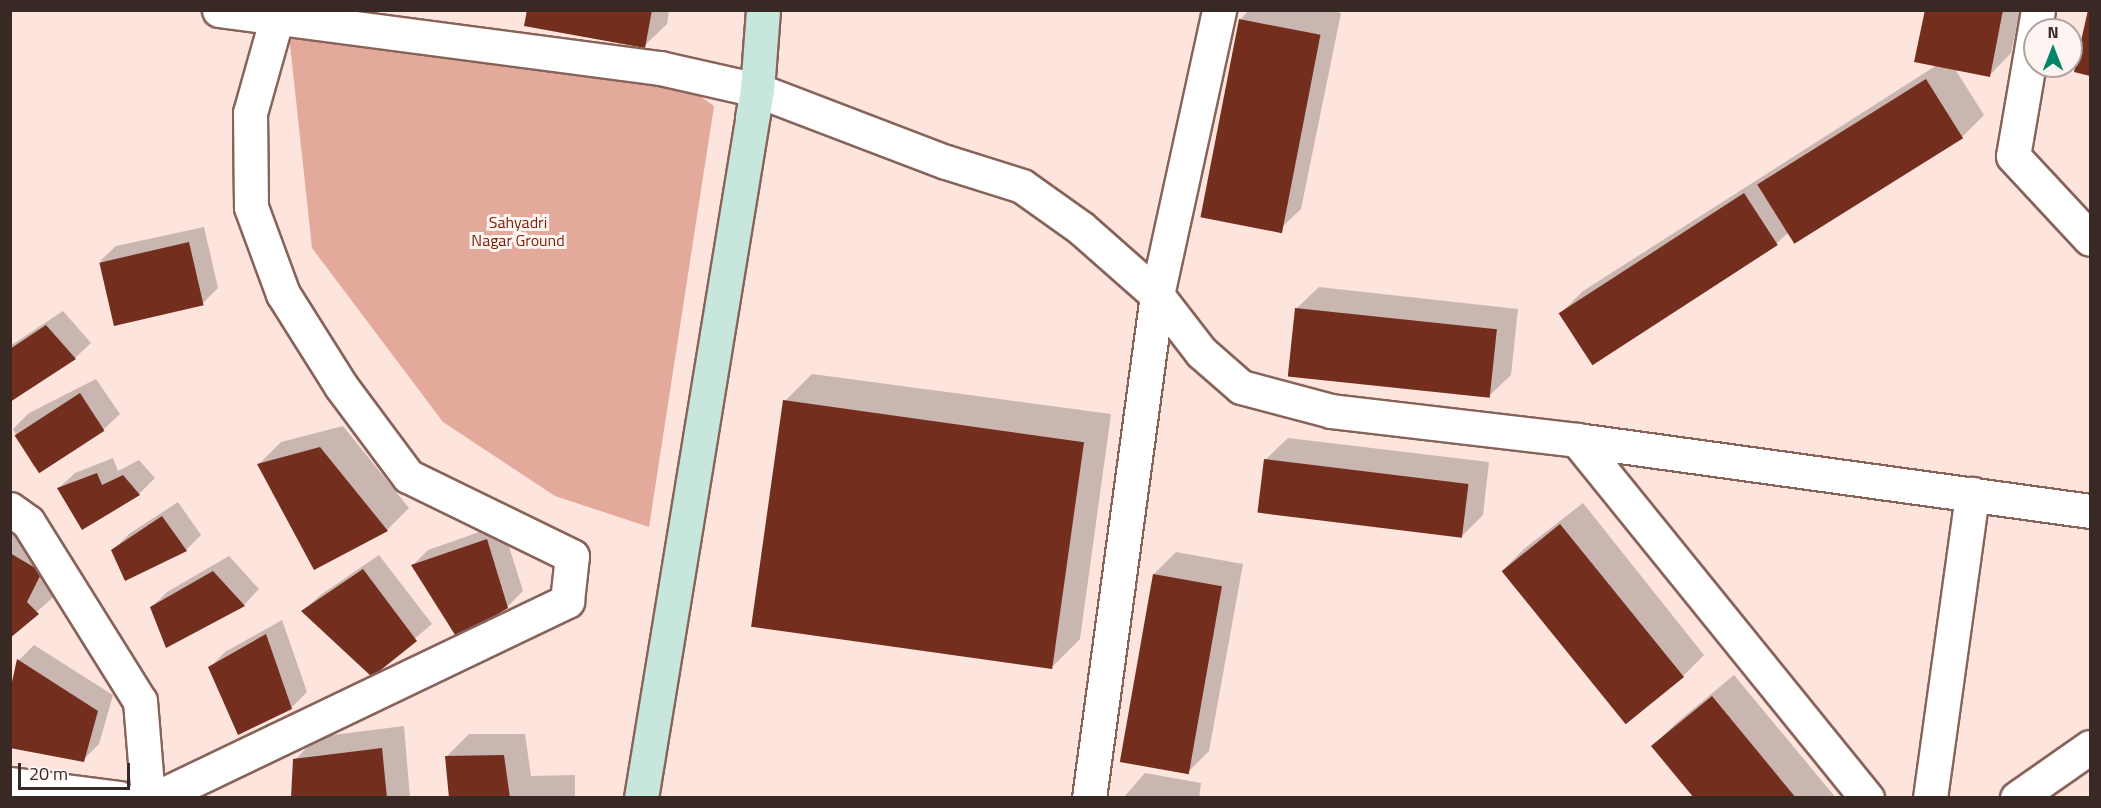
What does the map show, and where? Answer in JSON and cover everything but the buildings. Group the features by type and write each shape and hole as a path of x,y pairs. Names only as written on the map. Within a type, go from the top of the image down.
{"main road":[{"path":"753,114 763,10"},
{"path":"641,798 743,173"}],"street":[{"path":"219,10 278,14 660,68 753,114 946,162 1022,186 1081,228 1157,296 1201,352 1241,387 1331,411 1577,440 2091,511"},
{"path":"1089,798 1157,296 1219,10"},
{"path":"2038,10 2013,156 2091,239"},
{"path":"156,798 567,601 572,556 408,476 341,386 283,294 251,207 250,113 278,14"},
{"path":"743,173 753,114"},
{"path":"1577,440 1867,798"},
{"path":"1930,798 1972,494"},
{"path":"10,509 28,522 140,701 148,798"},
{"path":"2017,798 2091,747"},
{"path":"10,784 119,798"}],"green space":[{"name":"Sahyadri Nagar Ground","path":"289,35 660,68 714,106 649,527 555,496 443,422 312,248"}]}
